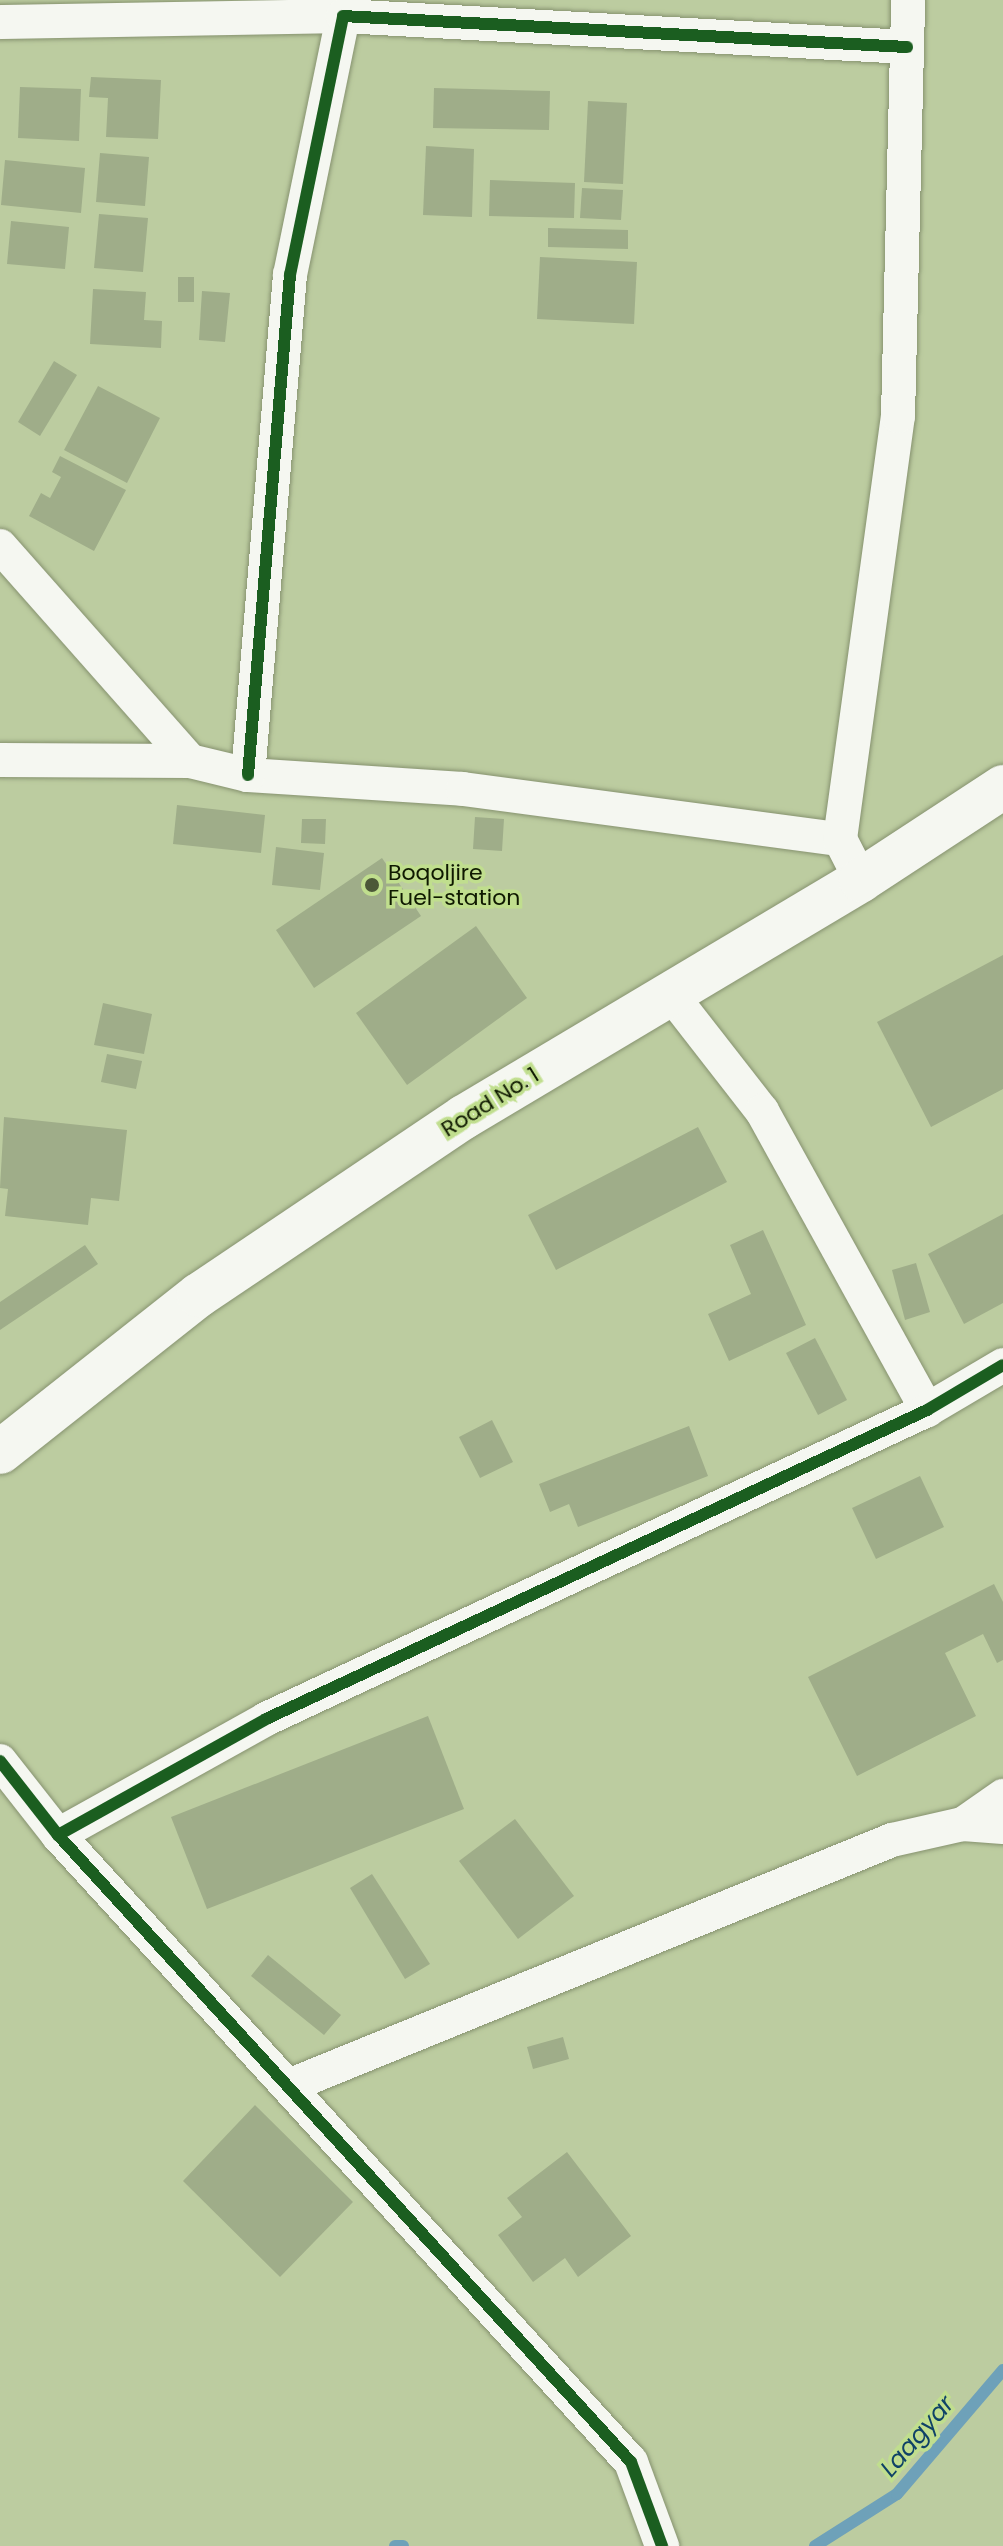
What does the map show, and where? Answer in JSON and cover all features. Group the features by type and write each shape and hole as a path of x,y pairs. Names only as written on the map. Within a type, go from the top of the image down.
{"highway":[{"name":"Road No. 1","path":"0,1452 199,1295 464,1117 861,880 1003,787"}],"street":[{"path":"861,880 840,839 898,416 908,0"},
{"path":"1,25 343,16 907,47"},
{"path":"248,775 290,275 343,16"},
{"path":"0,546 190,761"},
{"path":"0,760 190,761 248,775 463,789 840,839"},
{"path":"670,993 762,1111 927,1410"},
{"path":"58,1835 266,1719 927,1410 1003,1365"},
{"path":"0,1761 58,1835 291,2085 631,2462 662,2546"},
{"path":"963,1824 1003,1796"},
{"path":"291,2085 892,1840 963,1824 1003,1827"}],"building":[{"path":"91,77 161,80 158,139 106,137 108,98 89,97"},
{"path":"20,87 81,89 79,141 18,138"},
{"path":"434,88 550,91 549,130 433,128"},
{"path":"588,101 627,103 623,184 584,182"},
{"path":"426,146 474,149 472,217 423,215"},
{"path":"100,153 149,157 145,206 96,202"},
{"path":"5,160 85,168 81,213 1,205"},
{"path":"490,180 575,183 574,218 489,216"},
{"path":"582,188 623,190 621,220 580,218"},
{"path":"99,214 148,218 143,272 94,268"},
{"path":"11,221 69,227 65,269 7,264"},
{"path":"548,228 628,230 628,249 548,247"},
{"path":"540,257 637,262 634,324 537,319"},
{"path":"178,277 194,277 194,302 178,302"},
{"path":"93,289 146,292 144,320 162,321 161,348 90,344"},
{"path":"202,291 230,293 225,342 199,340"},
{"path":"54,361 77,375 40,436 18,422"},
{"path":"98,386 160,418 127,483 64,450"},
{"path":"60,456 126,490 94,551 29,516 41,493 50,498 61,477 52,472"},
{"path":"177,805 265,815 261,853 173,844"},
{"path":"475,817 504,819 502,851 473,849"},
{"path":"302,819 326,819 325,844 301,843"},
{"path":"276,847 324,853 320,890 272,885"},
{"path":"382,858 421,916 314,988 276,930"},
{"path":"476,926 527,998 407,1085 356,1013"},
{"path":"1003,955 1003,1089 931,1127 877,1022"},
{"path":"103,1003 152,1014 144,1054 94,1045"},
{"path":"107,1054 142,1061 136,1089 101,1082"},
{"path":"4,1117 127,1130 119,1201 91,1198 88,1225 5,1216 8,1189 0,1188"},
{"path":"698,1127 727,1182 556,1270 528,1215"},
{"path":"1003,1214 1003,1303 964,1324 928,1254"},
{"path":"763,1230 806,1325 729,1361 708,1314 751,1294 730,1245"},
{"path":"85,1245 98,1264 0,1330 0,1302"},
{"path":"916,1263 930,1312 905,1320 892,1270"},
{"path":"815,1338 847,1400 818,1415 786,1353"},
{"path":"492,1420 513,1462 480,1478 459,1437"},
{"path":"689,1426 708,1476 578,1527 569,1504 550,1512 539,1484"},
{"path":"920,1476 944,1527 876,1559 852,1508"},
{"path":"994,1584 1003,1602 1003,1660 997,1663 983,1634 945,1653 976,1716 857,1776 808,1677"},
{"path":"428,1716 464,1809 207,1909 171,1817"},
{"path":"515,1819 574,1896 518,1939 459,1861"},
{"path":"372,1874 430,1964 405,1979 350,1888"},
{"path":"268,1955 341,2015 324,2035 251,1976"},
{"path":"563,2037 569,2059 533,2069 527,2047"},
{"path":"255,2105 353,2202 280,2277 183,2181"},
{"path":"567,2152 631,2236 578,2277 565,2258 533,2282 498,2235 522,2217 507,2198"}],"waterway":[{"name":"Laagyar","path":"815,2546 897,2494 1003,2370"},
{"name":"Laagyar","path":"395,2546 403,2546"}],"cycle path":[{"path":"248,775 290,275 343,16 907,47"},
{"path":"58,1835 266,1719 927,1410 1003,1365"},
{"path":"0,1761 58,1835 631,2462 662,2546"}],"place":[{"name":"Boqoljire Fuel-station","path":"372,885"}]}
